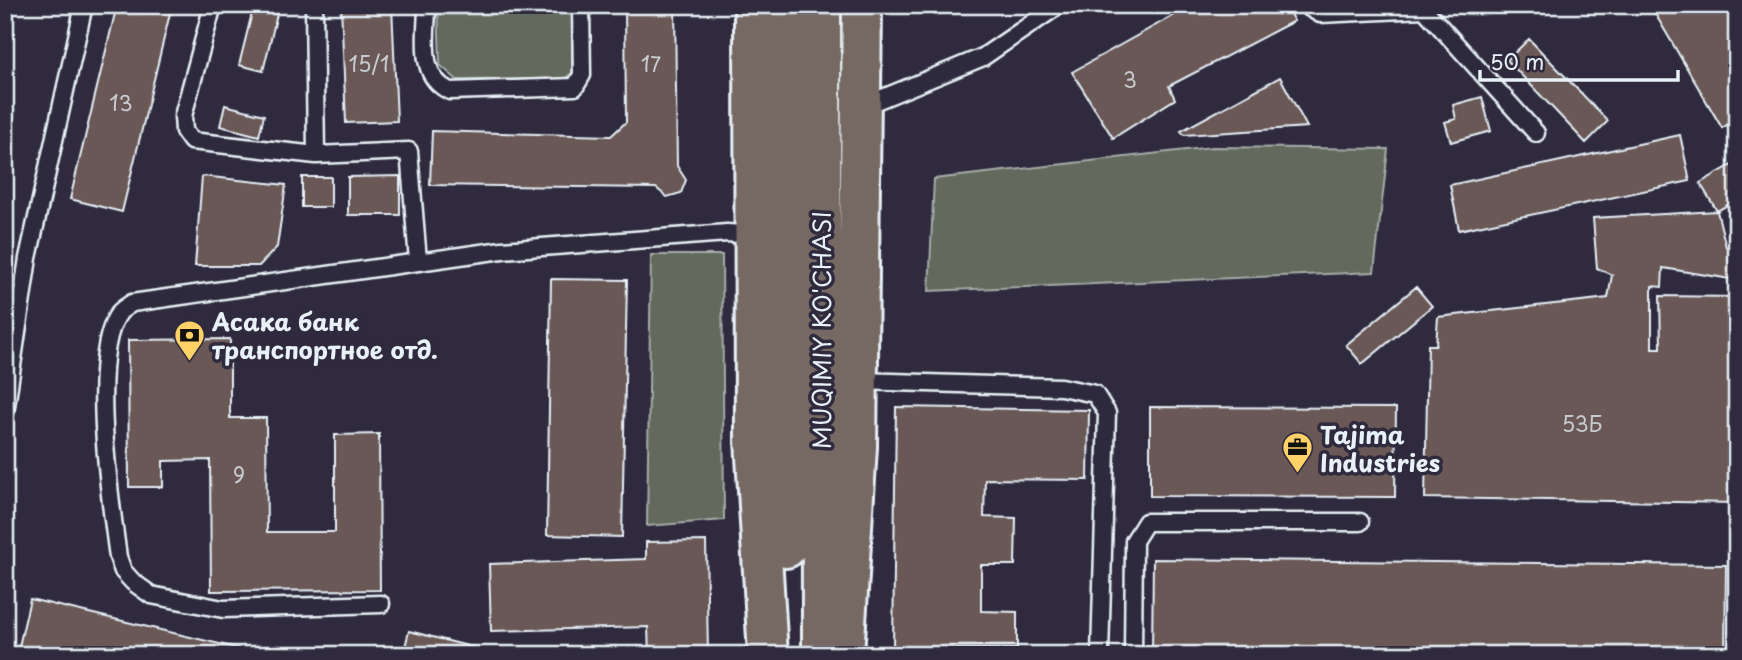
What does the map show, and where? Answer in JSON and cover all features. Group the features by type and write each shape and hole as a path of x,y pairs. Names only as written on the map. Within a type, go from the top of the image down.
{"main road":[{"path":"754,5 755,440 768,655"},
{"name":"MUQIMIY KO'CHASI","path":"785,655 786,5"},
{"name":"MUQIMIY KO'CHASI","path":"821,5 822,655"},
{"path":"844,655 857,447 862,5"}],"lane":[{"path":"5,414 27,258 84,5"},
{"path":"213,5 183,116 184,131 191,141 316,155 409,151 418,261"},
{"path":"314,5 316,155"},
{"path":"427,5 427,63 436,82 450,91 575,88 582,75 581,5"},
{"path":"862,107 983,57 1059,5"},
{"path":"1305,5 1320,14 1423,7 1536,133"},
{"path":"381,604 223,609 151,594 133,582 123,571 118,557 104,447 105,369 120,313 132,303 502,250 727,233 755,235"},
{"path":"858,381 1060,387 1095,394 1107,413 1100,655"},
{"path":"1133,655 1134,541 1138,530 1146,522 1360,522"}],"green space":[{"path":"438,5 572,5 572,73 564,79 457,80 440,65"},
{"path":"1212,147 1388,149 1374,272 929,291 934,179"},
{"path":"651,255 722,255 724,520 647,526"}],"building":[{"path":"117,5 172,5 122,212 70,199"},
{"path":"341,5 392,5 397,121 346,123"},
{"path":"625,5 675,5 677,166 686,180 681,193 667,197 656,188 430,185 432,131 611,136 626,122"},
{"path":"1192,5 1285,5 1294,21 1169,86 1175,99 1113,138 1072,72"},
{"path":"1650,5 1731,5 1737,14 1737,119 1722,128"},
{"path":"253,9 277,14 263,71 239,65"},
{"path":"1529,39 1608,121 1586,143 1507,60"},
{"path":"1280,77 1307,127 1184,135 1181,131"},
{"path":"1482,97 1491,131 1451,142 1445,122 1456,119 1453,105"},
{"path":"225,105 264,115 259,136 220,126"},
{"path":"1680,135 1690,181 1459,230 1450,185"},
{"path":"1737,162 1737,200 1717,211 1700,183"},
{"path":"202,176 286,185 277,247 259,266 195,266"},
{"path":"400,176 400,215 348,215 348,177"},
{"path":"302,177 331,177 331,207 302,207"},
{"path":"1717,211 1726,247 1737,249 1737,280 1663,268 1662,287 1652,286 1652,348 1661,348 1660,296 1737,297 1737,503 1425,498 1428,345 1436,345 1438,317 1608,298 1612,275 1597,268 1593,218"},
{"path":"551,279 627,280 622,537 547,535"},
{"path":"1416,287 1432,306 1362,364 1346,345"},
{"path":"230,339 230,418 266,418 267,532 335,532 335,435 379,434 380,590 211,591 210,460 163,461 163,487 129,487 128,340"},
{"path":"896,407 1089,410 1088,480 985,479 984,517 1016,518 1015,565 981,565 981,611 1017,612 1017,649 893,648"},
{"path":"1150,407 1396,408 1395,497 1150,496"},
{"path":"706,541 708,655 649,655 648,627 491,631 489,564 646,559 646,542"},
{"path":"1153,559 1726,565 1725,655 1152,655"},
{"path":"30,599 266,655 17,655"},
{"path":"409,631 503,655 403,655"}],"place":[{"name":"Асака банк транспортное отд.","path":"189,362"},
{"name":"Tajima Industries","path":"1297,475"}]}
